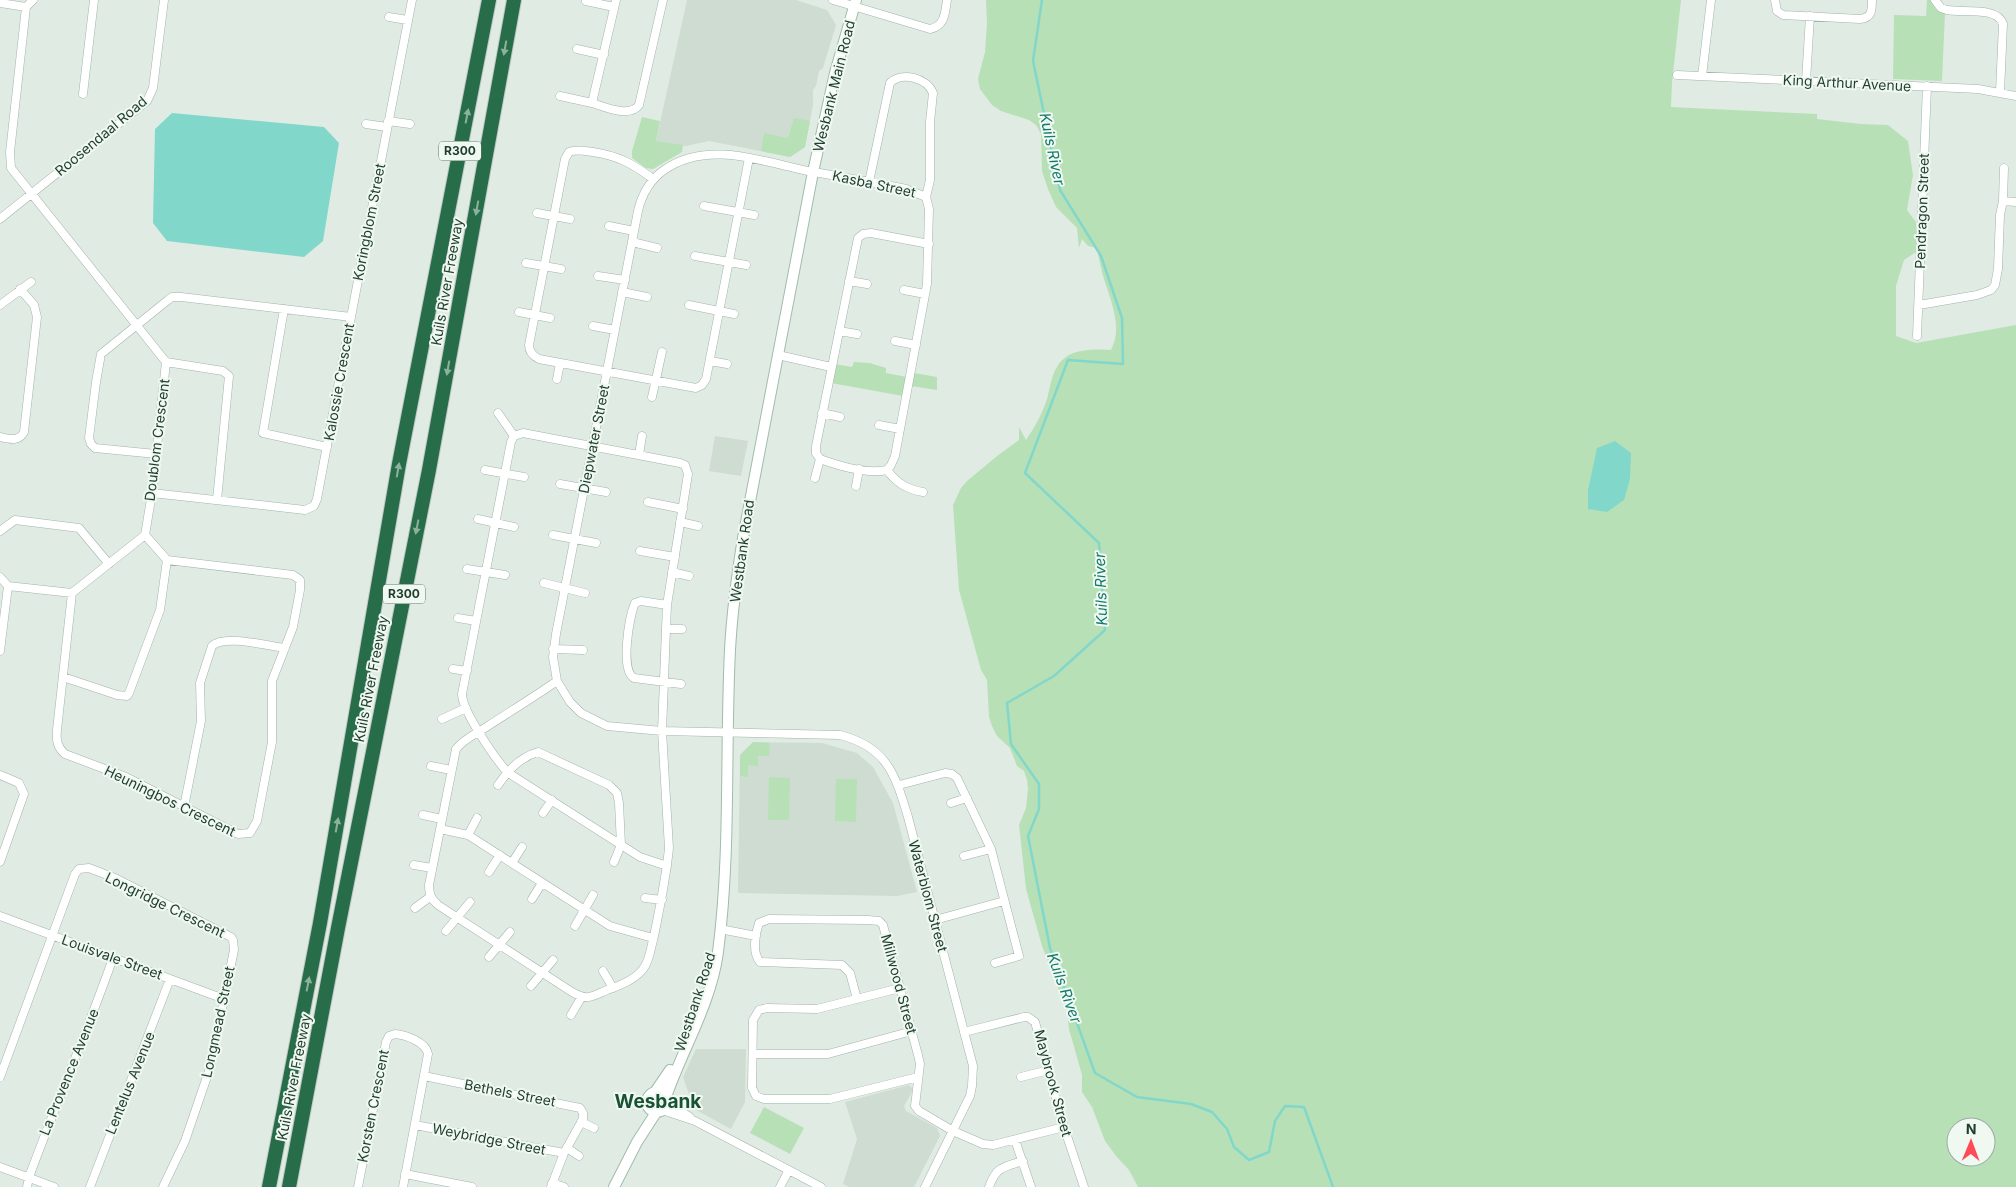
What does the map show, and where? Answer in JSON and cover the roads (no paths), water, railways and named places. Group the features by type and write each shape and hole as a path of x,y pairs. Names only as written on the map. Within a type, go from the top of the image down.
{"highway":[{"name":"Kuils River Freeway","path":"269,1187 322,913 397,474 489,0"},
{"name":"Kuils River Freeway","path":"289,1187 338,928 429,470 514,0"}],"street":[{"path":"0,4 26,7 33,0"},
{"path":"83,94 94,0"},
{"name":"Roosendaal Road","path":"0,219 147,101 154,88 164,0"},
{"name":"Koringblom Street","path":"351,317 412,0"},
{"path":"560,96 625,111 634,111 638,108 664,0"},
{"path":"833,0 855,3 930,29 938,27 942,22 947,0"},
{"path":"1702,76 1710,0"},
{"path":"1775,0 1776,9 1779,14 1864,18 1871,14 1872,0"},
{"path":"1935,0 1941,8 1946,10 1989,13 1999,17 2003,24 2000,92"},
{"path":"586,1 615,4 592,104"},
{"name":"Wesbank Main Road","path":"813,172 829,96 855,3"},
{"name":"Doublom Crescent","path":"26,7 10,157 11,168 166,362 152,493 145,534"},
{"path":"1806,81 1810,16"},
{"path":"389,17 407,20"},
{"path":"577,49 604,55"},
{"name":"King Arthur Avenue","path":"1677,75 1978,89 2016,96"},
{"path":"869,182 890,83 899,76 906,76 926,84 933,93 930,122 930,180 926,197"},
{"name":"Pendragon Street","path":"1917,336 1927,86"},
{"path":"366,124 410,124"},
{"path":"652,179 640,169 619,157 580,150 570,152 565,158 535,315 530,344 531,353 539,359 699,387 706,379 710,361 749,158"},
{"name":"Diepwater Street","path":"728,733 616,728 595,721 581,713 570,702 558,681 553,649 640,202 652,179 672,164 703,154 749,158 813,172"},
{"path":"1919,305 1977,295 1990,290 1995,285 1998,269 2004,168"},
{"name":"Kasba Street","path":"813,172 915,191 926,197 929,209 929,269 926,294 893,461 887,470"},
{"name":"Westbank Road","path":"719,932 690,1027 676,1060 664,1081 648,1099 660,1105 701,1015 718,952 724,891 730,649 735,588 750,493 813,172"},
{"path":"2003,202 2016,202"},
{"path":"704,206 754,216"},
{"path":"537,213 570,219"},
{"path":"608,226 634,231"},
{"path":"815,478 820,459 816,448 822,413 857,240 863,234 871,233 929,244"},
{"path":"632,242 657,248"},
{"path":"695,256 746,265"},
{"path":"526,263 561,269"},
{"path":"598,276 624,280"},
{"path":"849,280 867,284"},
{"path":"0,305 31,282"},
{"path":"0,437 16,439 22,436 24,432 37,317 34,305 20,289"},
{"path":"904,290 926,294"},
{"path":"622,292 647,297"},
{"name":"Kalossie Crescent","path":"152,493 305,510 311,509 316,504 351,317 176,296 164,303 101,354 90,438 90,444 95,448 156,454"},
{"path":"689,305 734,314"},
{"path":"284,309 263,433 327,447"},
{"path":"519,312 550,318"},
{"path":"593,326 615,330"},
{"path":"839,330 857,334"},
{"path":"895,341 916,345"},
{"path":"652,397 662,352"},
{"path":"778,356 831,367"},
{"path":"710,361 727,364"},
{"path":"166,362 223,371 229,376 217,500"},
{"path":"557,379 560,363"},
{"path":"498,413 514,436"},
{"path":"822,413 840,417"},
{"path":"879,425 900,429"},
{"path":"558,681 480,732 456,749 429,885 430,897 438,906 581,998 589,998 612,988 642,970 645,966 662,900 667,866 669,843 662,731 667,605 688,479 685,465 523,433 514,436 510,442 462,697 480,732 508,772 646,861 667,866"},
{"path":"639,455 642,436"},
{"path":"820,459 859,469 887,470 897,482 910,490 923,492"},
{"path":"856,486 859,469"},
{"path":"485,470 524,477"},
{"path":"560,484 606,492"},
{"path":"648,502 683,509"},
{"path":"0,531 15,520 79,528 109,564"},
{"path":"478,520 514,527"},
{"path":"680,522 698,526"},
{"path":"0,577 8,586 72,593 145,534 167,560 160,610 127,696 117,696 63,677"},
{"path":"552,535 596,543"},
{"path":"640,551 674,557"},
{"name":"Heuningbos Crescent","path":"72,593 56,739 61,751 126,777 238,834 246,835 253,831 257,821 272,742 272,681 293,627 301,582 298,577 293,575 167,560"},
{"path":"467,569 505,575"},
{"path":"672,572 689,576"},
{"path":"544,583 585,593"},
{"path":"0,651 8,586"},
{"path":"667,605 641,601 635,603 627,638 628,670 630,676 634,678 681,684"},
{"path":"458,618 476,621"},
{"path":"666,629 682,629"},
{"path":"184,807 201,721 201,677 212,646 216,642 227,640 285,648"},
{"path":"553,649 583,650"},
{"path":"452,669 467,670"},
{"path":"442,719 466,708"},
{"name":"Waterblom Street","path":"728,733 826,733 852,738 882,756 899,785 973,1066 970,1096 925,1187"},
{"path":"498,785 508,772 529,755 541,752 609,785 618,796 621,844 614,862"},
{"path":"431,766 451,770"},
{"path":"899,785 950,773 957,778 991,849 1019,956 995,963"},
{"path":"0,776 17,782 24,790 23,799 0,862"},
{"path":"951,803 967,798"},
{"path":"543,814 552,800"},
{"path":"423,815 442,819"},
{"path":"468,835 477,818"},
{"path":"440,829 468,835 610,926 653,938"},
{"path":"512,863 522,847"},
{"path":"964,856 991,849"},
{"path":"490,872 500,856"},
{"path":"414,865 432,868"},
{"name":"Longridge Crescent","path":"51,935 75,874 84,868 115,878 227,934 233,940"},
{"path":"532,899 542,883"},
{"path":"574,926 593,895"},
{"path":"414,908 430,897"},
{"path":"645,898 662,900"},
{"path":"935,920 1004,901"},
{"path":"446,931 470,902"},
{"name":"Louisvale Street","path":"0,916 224,999"},
{"name":"Millwood Street","path":"756,936 758,925 765,919 879,921 885,930 920,1064 914,1102 916,1109 953,1132"},
{"path":"489,957 510,932"},
{"path":"719,932 756,936 756,955 762,963 838,964 845,967 850,973 857,999"},
{"path":"0,1077 51,935"},
{"name":"Longmead Street","path":"163,1187 185,1141 210,1068 234,950 233,940"},
{"name":"La Provence Avenue","path":"27,1187 28,1178 61,1091 89,1025 113,958"},
{"path":"531,986 553,960"},
{"path":"603,971 612,988"},
{"name":"Lentelus Avenue","path":"90,1187 170,979"},
{"path":"900,988 817,1009 767,1008 759,1010 753,1020 753,1091 756,1096 764,1099 830,1100 918,1077"},
{"path":"571,1015 581,998"},
{"name":"Maybrook Street","path":"964,1032 1018,1018 1028,1017 1033,1019 1038,1026 1064,1127 1084,1187"},
{"path":"753,1054 828,1054 912,1031"},
{"name":"Korsten Crescent","path":"358,1187 386,1042 389,1036 400,1035 426,1047 428,1054 424,1076"},
{"path":"1021,1077 1049,1070"},
{"path":"403,1187 424,1076"},
{"name":"Bethels Street","path":"424,1076 577,1106 583,1113 581,1122"},
{"path":"614,1187 637,1142 660,1105 662,1093 655,1092"},
{"path":"660,1105 695,1121 822,1187"},
{"path":"564,1187 552,1185 565,1150 581,1122 594,1128"},
{"name":"Weybridge Street","path":"415,1125 565,1150"},
{"path":"953,1132 987,1145 1016,1140 1064,1127"},
{"path":"1016,1140 1031,1187"},
{"path":"565,1150 580,1156"},
{"path":"989,1187 999,1169 1022,1161"},
{"path":"0,1167 54,1187"},
{"path":"780,1187 789,1170"},
{"path":"405,1174 472,1187"}],"water":[{"path":"172,113 324,127 339,143 323,241 304,257 167,241 153,223 155,129"},
{"path":"1615,441 1631,453 1630,479 1624,500 1607,512 1588,509 1588,490 1597,448"}],"waterway":[{"name":"Kuils River","path":"1042,0 1033,61 1060,190 1101,256 1122,318 1123,364 1068,360 1025,473 1099,543 1105,630 1054,676 1007,703 1011,744 1039,784 1039,809 1028,836 1050,948 1095,1073 1137,1097 1191,1104 1212,1112 1227,1129 1234,1147 1249,1160 1269,1152 1275,1121 1285,1106 1304,1107 1333,1187"}],"district":[{"name":"Wesbank","path":"658,1101"}]}
